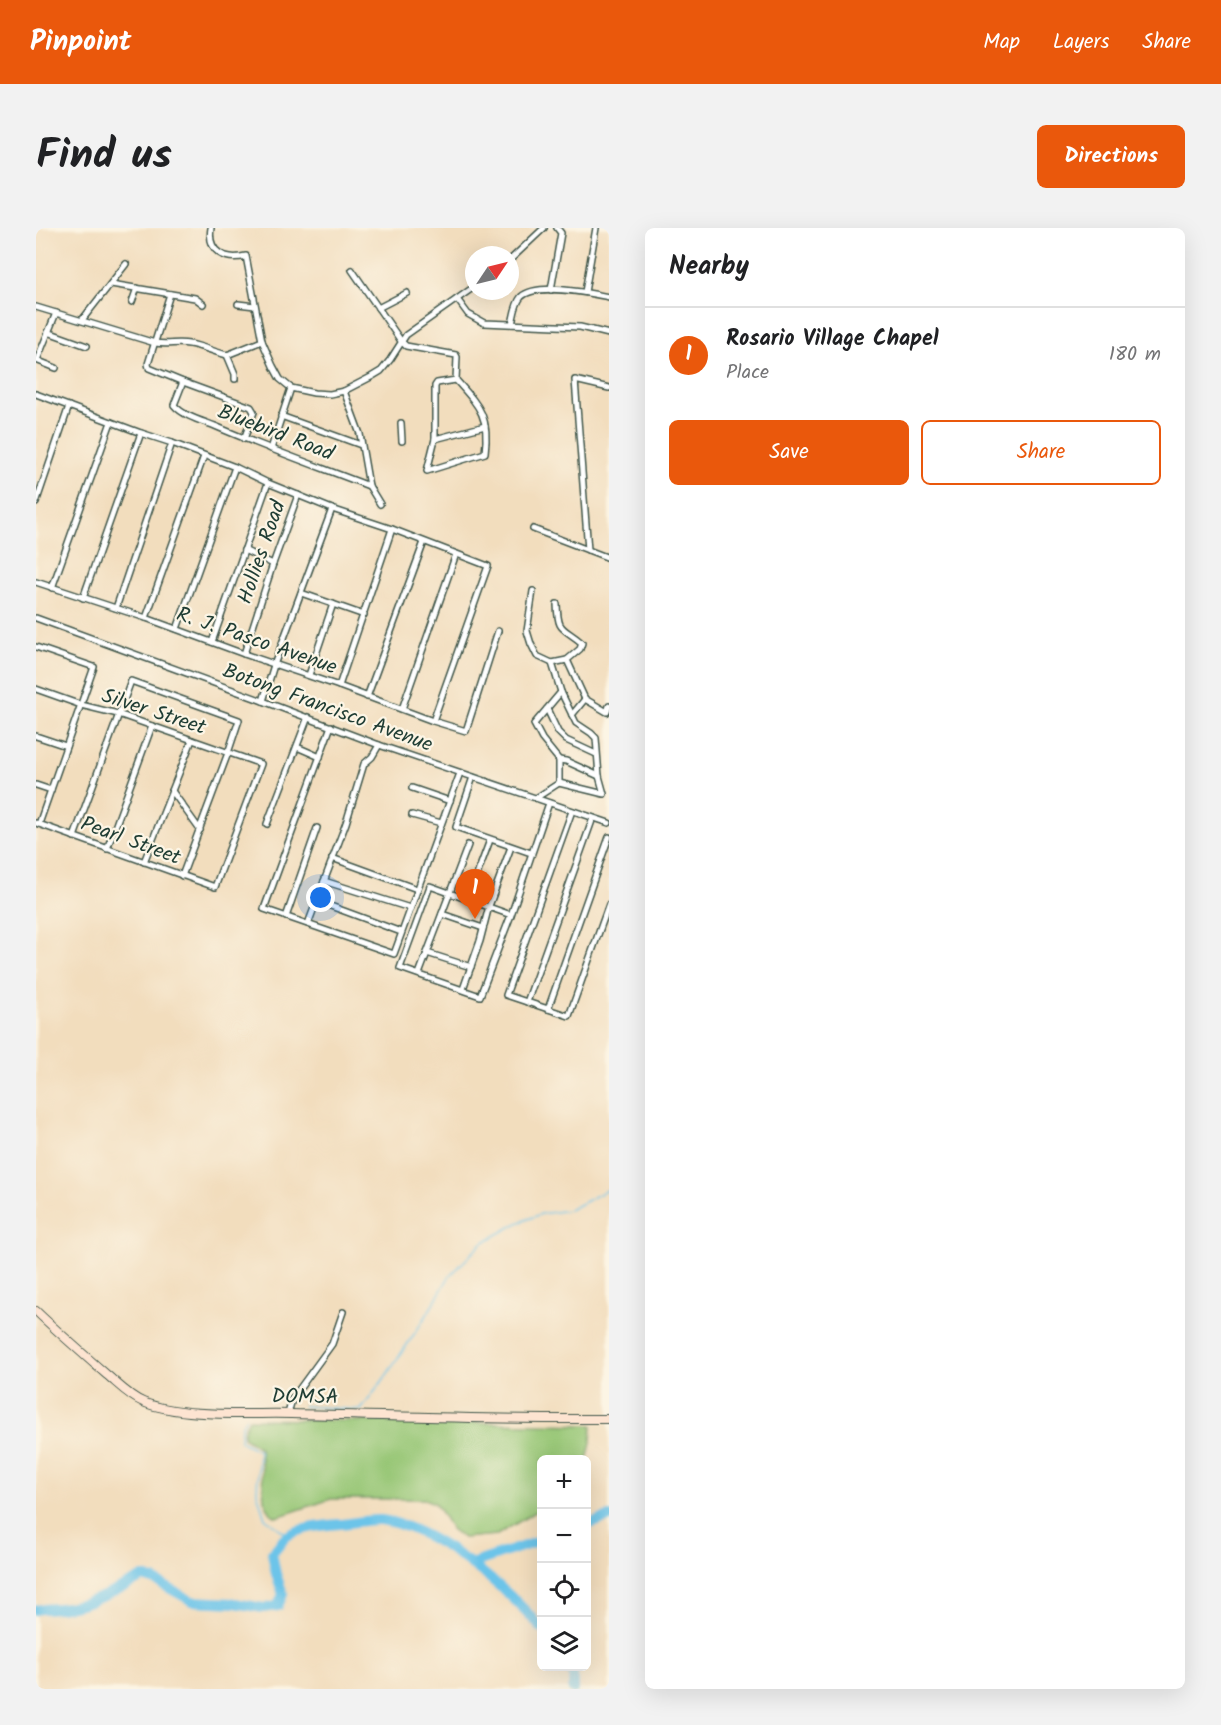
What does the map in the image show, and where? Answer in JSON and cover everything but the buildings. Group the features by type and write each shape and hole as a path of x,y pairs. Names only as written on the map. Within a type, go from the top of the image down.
{"main road":[{"name":"DOMSA","path":"36,1311 129,1394 144,1402 164,1408 184,1411 425,1418 609,1419"}],"street":[{"path":"211,228 211,241 219,253 234,259 246,256 262,341 280,378 291,388 330,394 360,384 381,371 406,335 465,293"},
{"path":"519,252 544,228"},
{"path":"551,290 561,233 557,228"},
{"path":"585,292 596,228"},
{"path":"82,320 126,264"},
{"path":"352,270 406,346 456,354 458,357 456,380 483,413 485,453 427,471 435,439 435,386 441,381 456,380"},
{"path":"111,284 195,298 203,304"},
{"path":"132,302 136,288"},
{"path":"512,324 521,297 536,290 585,292 609,297"},
{"path":"378,308 407,293"},
{"path":"170,294 148,364 149,368 251,407 254,412 244,439"},
{"path":"457,299 468,314 484,323 580,327 609,334"},
{"path":"238,304 255,306"},
{"path":"36,307 155,343 192,344 226,356 262,341"},
{"path":"56,313 36,360 56,369"},
{"path":"48,332 87,346"},
{"path":"226,356 235,374 235,379"},
{"path":"588,550 575,380 609,388"},
{"name":"Bluebird Road","path":"183,382 174,405 187,415 369,486"},
{"path":"271,449 291,388"},
{"path":"344,391 356,420 369,486 380,504"},
{"path":"36,394 235,467 332,510 488,566 433,721"},
{"path":"36,503 69,406"},
{"path":"281,416 361,445"},
{"path":"52,588 111,422"},
{"path":"401,423 402,441"},
{"path":"435,439 485,426"},
{"path":"83,598 141,433"},
{"path":"116,608 172,443"},
{"path":"146,618 204,456"},
{"path":"177,629 235,467"},
{"path":"212,642 268,483"},
{"name":"Hollies Road","path":"244,654 298,495"},
{"path":"263,700 332,510"},
{"path":"532,529 609,558"},
{"path":"339,686 392,530"},
{"path":"367,698 424,542"},
{"path":"244,550 273,564"},
{"path":"402,709 456,554"},
{"name":"R. J. Pasco Avenue","path":"36,582 146,618 274,665 309,675 367,698 466,731 498,631"},
{"path":"533,591 527,631 537,656 552,663 567,660 580,649 582,643 565,631 558,622 557,604"},
{"path":"301,593 364,615"},
{"path":"309,675 333,604"},
{"name":"Botong Francisco Avenue","path":"36,618 263,700 379,745 609,823"},
{"path":"36,646 94,667 38,823"},
{"path":"567,660 585,699 608,710"},
{"path":"536,798 559,783 604,794 599,776 596,738 576,723 561,692 552,663"},
{"path":"74,837 130,681 238,720 183,876"},
{"name":"Silver Street","path":"36,689 81,705 118,714 261,764 215,887"},
{"path":"559,783 559,760 542,740 534,724 561,692"},
{"path":"572,715 585,699"},
{"path":"547,709 558,732 566,740 596,754"},
{"path":"267,824 308,717"},
{"path":"107,849 152,726"},
{"path":"331,726 264,909 394,954 460,773"},
{"path":"36,736 66,746"},
{"path":"144,862 192,740"},
{"path":"308,924 346,823 364,764 372,757 379,745"},
{"path":"297,747 320,757"},
{"path":"559,760 599,776"},
{"path":"473,777 456,827 531,854"},
{"path":"36,784 51,790"},
{"path":"412,788 450,801"},
{"path":"172,791 200,830"},
{"path":"511,915 430,886 400,968 480,996 511,915 549,803"},
{"path":"572,811 506,994 569,1016 609,904"},
{"path":"412,815 441,823"},
{"path":"527,1002 593,818"},
{"name":"Pearl Street","path":"38,823 215,887"},
{"path":"286,916 317,828"},
{"path":"548,1009 609,837"},
{"path":"468,899 490,840"},
{"path":"419,974 468,845"},
{"path":"463,989 489,906 511,847"},
{"path":"332,858 417,889"},
{"path":"324,881 410,908"},
{"path":"317,902 401,932"},
{"path":"442,914 483,928"},
{"path":"427,953 471,968"},
{"path":"288,1414 292,1399 332,1344 343,1312"}],"green space":[{"path":"249,1419 592,1425 588,1455 537,1455 537,1511 497,1535 463,1538 451,1529 435,1503 424,1499 331,1499 277,1517 271,1514 264,1500 260,1448 243,1437"}],"waterway":[{"path":"303,1406 361,1410 425,1318 449,1277 482,1243 518,1223 541,1214 569,1210 609,1189"},
{"path":"246,1417 241,1427 240,1441 259,1451 257,1492 265,1518 288,1535"},
{"path":"591,1523 609,1517"},
{"path":"36,1610 92,1601 143,1577 156,1581 192,1601 235,1603 263,1608 278,1606 283,1594 272,1553 287,1536 313,1527 381,1520 423,1534 469,1562 510,1596 537,1623"},
{"path":"471,1564 537,1542"},
{"path":"571,1671 573,1689"}],"place":[{"name":"Rosario Village Chapel","path":"475,919"}]}
